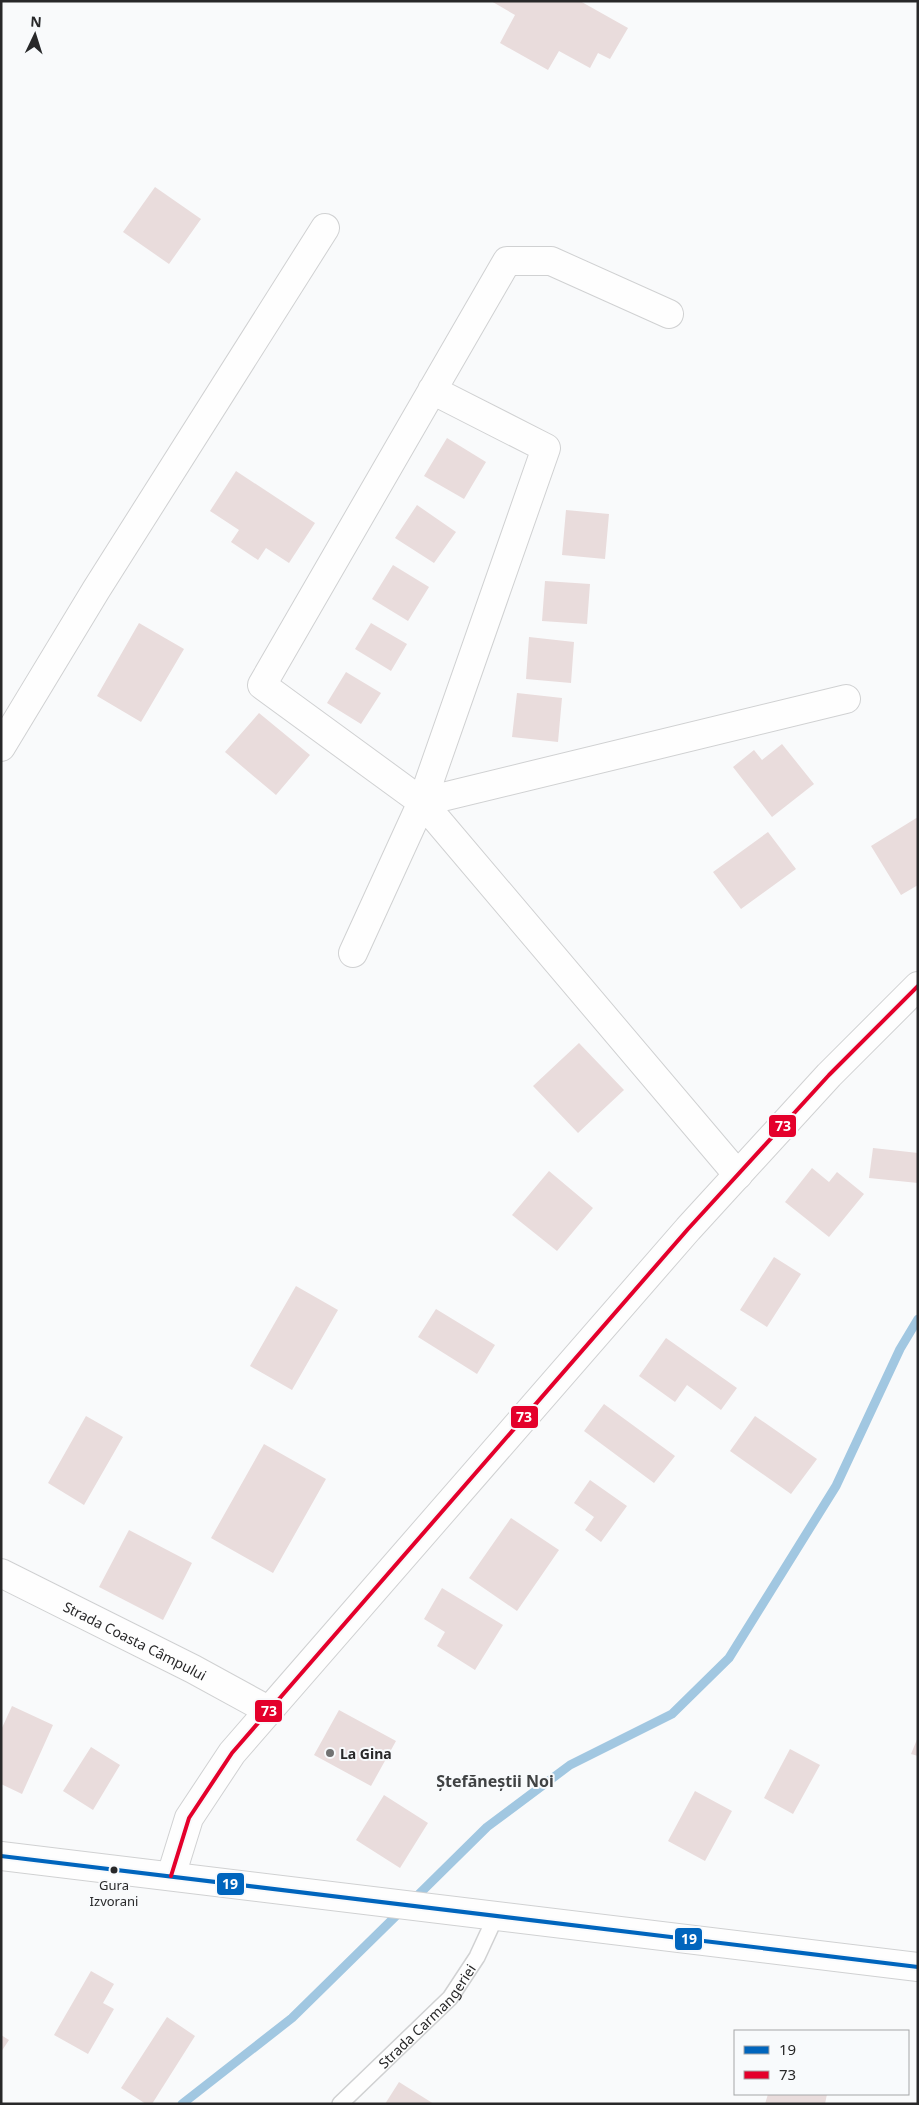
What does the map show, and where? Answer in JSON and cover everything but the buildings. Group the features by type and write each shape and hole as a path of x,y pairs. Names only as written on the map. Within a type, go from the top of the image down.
{"street":[{"path":"1,747 96,590 325,228"},
{"path":"669,314 551,261 507,262 262,685 422,802 738,1175"},
{"path":"353,953 422,802 546,448 432,390"},
{"path":"422,802 846,699"},
{"path":"171,1876 189,1818 232,1754 268,1710 738,1175 829,1075 918,986"},
{"name":"Strada Coasta Câmpului","path":"1,1573 193,1669 268,1710"},
{"path":"1,1856 918,1967"}],"lane":[{"name":"Strada Carmangeriei","path":"340,2104 450,1998 477,1956 494,1915"}],"waterway":[{"path":"412,1901 487,1827 570,1765 672,1714 729,1658 836,1486 900,1349 918,1319"},
{"path":"182,2104 292,2018 402,1910"}],"transit line":[{"name":"73","path":"171,1876 189,1818 232,1753 688,1229 829,1075 918,986"},
{"name":"19","path":"1,1856 918,1967"}],"place":[{"name":"La Gina","path":"330,1753"},
{"name":"Gura Izvorani","path":"114,1870"}],"district":[{"name":"Ștefăneștii Noi","path":"495,1781"}]}
